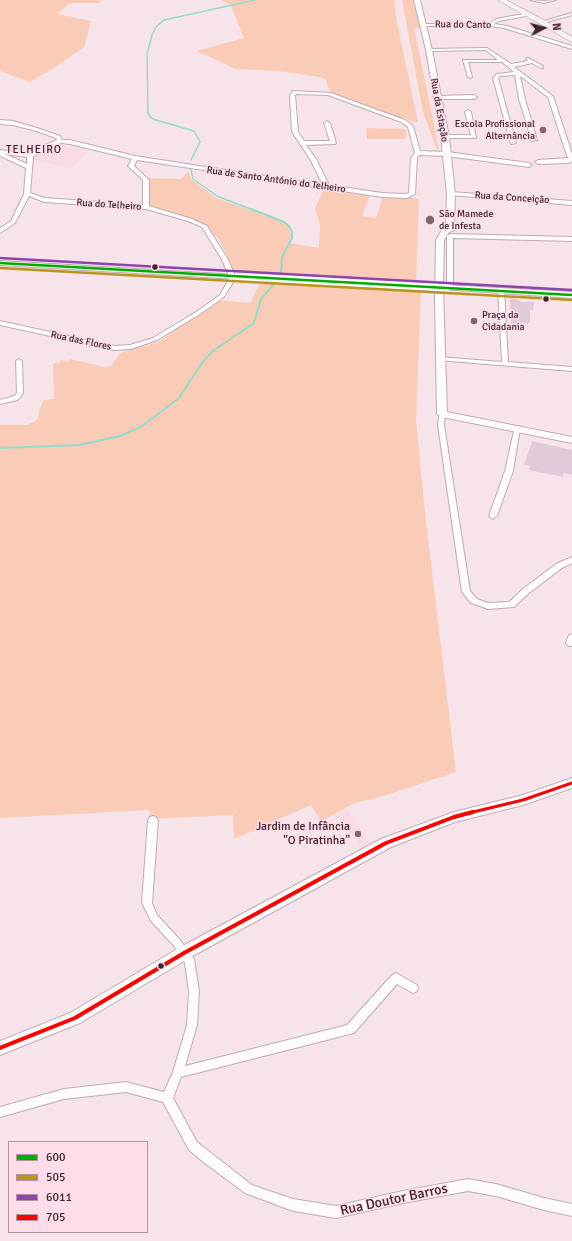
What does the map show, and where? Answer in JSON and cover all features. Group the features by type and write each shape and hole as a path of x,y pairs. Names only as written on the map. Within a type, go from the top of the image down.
{"main road":[{"path":"501,0 529,14 572,40"}],"street":[{"name":"Rua da Estação","path":"417,0 429,50 447,154 451,194 448,287"},
{"path":"532,0 544,2 554,0"},
{"path":"490,25 498,20 529,14"},
{"path":"543,22 572,14"},
{"name":"Rua do Canto","path":"423,25 490,25 572,48"},
{"path":"429,50 487,49 517,73 550,96 572,159 569,161 538,162"},
{"path":"526,58 541,67"},
{"path":"470,77 465,61 503,61"},
{"path":"510,66 532,62"},
{"path":"517,73 522,99 534,140"},
{"path":"512,143 495,78 499,75 517,73"},
{"path":"327,187 313,158 295,132 292,95 295,92 329,94 403,121 410,126 418,152 447,154 529,165"},
{"path":"438,98 474,97"},
{"path":"445,137 474,137 468,112"},
{"name":"Rua de Santo António do Telheiro","path":"0,122 13,123 59,139 135,158 382,195 407,196 412,194 414,158 418,152"},
{"path":"303,143 333,143 327,123"},
{"path":"0,153 30,156 59,139"},
{"path":"0,153 29,167"},
{"path":"0,230 13,222 27,194 30,156"},
{"path":"135,158 131,166 146,180 146,208"},
{"name":"Rua do Telheiro","path":"27,194 44,200 69,203 146,208 190,220 204,226 235,276"},
{"name":"Rua da Conceição","path":"451,194 572,202"},
{"path":"451,222 440,240 439,358 442,414 441,425 466,592 474,601 480,604 488,606 511,605 526,591 554,570 572,560"},
{"path":"441,245 450,236 572,238"},
{"path":"0,263 572,295"},
{"name":"Rua das Flores","path":"0,323 114,348 131,347 155,339 167,333 209,306 222,296 235,276"},
{"path":"502,290 505,363"},
{"path":"439,358 572,369"},
{"path":"0,402 11,400 20,393 19,361"},
{"path":"442,414 572,440"},
{"path":"493,516 509,472 517,428"},
{"path":"0,1048 75,1018 184,952 386,843 454,817 523,800 571,784"},
{"path":"0,1112 64,1094 126,1087 167,1098 178,1072 192,1025 194,992 190,962 184,952 154,918 147,903 153,820"},
{"path":"178,1072 350,1029 396,978 413,988"},
{"name":"Rua Doutor Barros","path":"167,1098 193,1146 249,1189 293,1205 336,1212 403,1197 468,1185 496,1190 544,1204 572,1210"}],"shaded area":[{"path":"0,0 102,0 99,3 70,3 57,14 91,21 84,47 30,82 0,71"},
{"path":"221,0 394,0 397,22 418,122 412,122 408,119 399,118 330,92 326,80 320,77 278,71 235,69 197,51 244,38 231,5"},
{"path":"402,0 413,0 421,28 414,28 439,149 437,150 423,112"},
{"path":"366,128 406,129 406,139 367,139"},
{"path":"59,144 89,150 72,169 33,160 53,146"},
{"path":"187,172 189,173 191,179 216,198 279,220 289,227 291,236 288,243 319,248 320,225 315,208 324,189 370,195 362,216 376,218 383,197 415,198 419,200 416,283 235,272 220,241 206,225 192,219 148,207 149,183 147,178 182,179"},
{"path":"261,281 421,290 416,420 425,513 456,772 377,798 355,803 321,821 311,805 234,839 233,815 150,819 149,810 0,818 0,425 26,425 34,422 38,418 40,408 44,400 54,399 53,363 60,363 61,360 68,362 70,359 105,367 111,366 120,353 158,342 218,300 250,303"},
{"name":"Jardim de Infância \"O Piratinha\"","path":"347,809 372,845 362,850 337,814"}],"building":[{"path":"510,298 522,302 534,302 533,310 530,310 530,323 520,323 520,327 511,326"},
{"path":"532,441 572,450 572,475 564,473 563,477 529,470 530,466 524,465"}],"waterway":[{"path":"191,160 200,142 194,131 156,120 151,118 148,113 147,54 152,35 156,27 164,20 255,0"},
{"path":"191,170 193,179 217,196 253,210"},
{"path":"251,209 284,222 289,226 292,232 292,238 282,257 281,271 279,275"},
{"path":"0,448 79,445 120,436 142,426 179,398 202,363 213,351 254,323 261,299 276,282"}],"transit line":[{"name":"6011","path":"0,258 572,290"},
{"name":"600","path":"0,263 572,295"},
{"name":"505","path":"0,268 572,300"},
{"name":"705","path":"0,1048 75,1018 184,953 386,843 454,817 523,800 572,783"}],"place":[{"name":"Escola Profissional Alternância","path":"543,130"},
{"name":"São Mamede de Infesta","path":"430,220"},
{"name":"Praça da Cidadania","path":"474,321"},
{"name":"Jardim de Infância \"O Piratinha\"","path":"358,834"}],"district":[{"name":"TELHEIRO","path":"34,150"}]}
